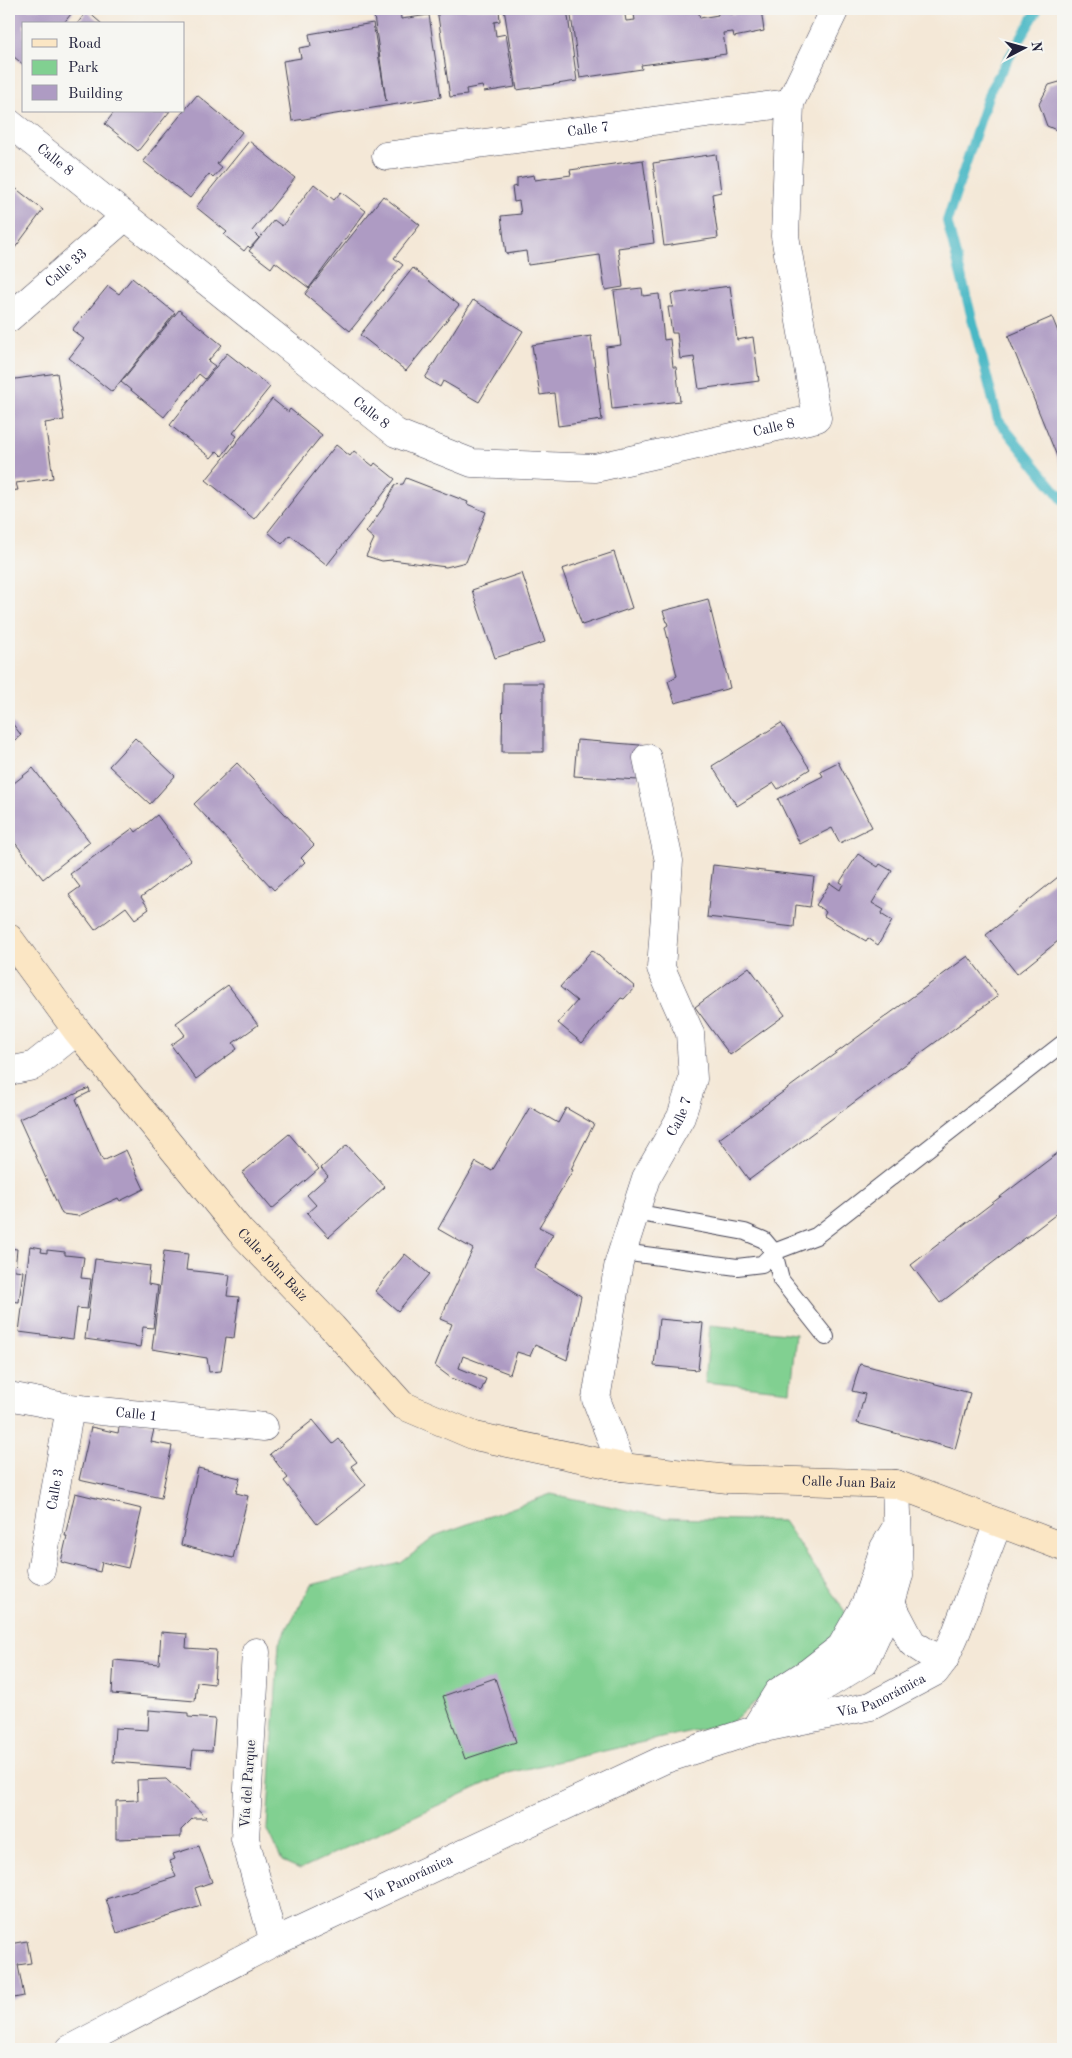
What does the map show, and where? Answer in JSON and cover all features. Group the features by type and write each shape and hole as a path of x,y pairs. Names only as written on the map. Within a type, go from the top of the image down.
{"street":[{"path":"790,103 835,9"},
{"name":"Calle 7","path":"386,156 790,103"},
{"name":"Calle 8","path":"9,123 396,433 472,463 595,468 817,418 785,236 790,103"},
{"name":"Calle 33","path":"9,318 125,217"},
{"name":"Calle 7","path":"622,1468 596,1398 622,1252 646,1178 681,1117 693,1078 690,1033 661,968 669,861 647,758"},
{"name":"Calle John Baiz","path":"9,938 77,1031 240,1231 332,1327 402,1405 475,1436 622,1468"},
{"path":"9,1071 33,1066 77,1031"},
{"name":"Calle 1","path":"9,1396 70,1408 264,1427"},
{"name":"Calle 3","path":"41,1570 70,1408"},
{"name":"Calle Juan Baiz","path":"622,1468 728,1479 896,1484 1063,1547"},
{"name":"Vía Panorámica","path":"754,1730 864,1662 891,1603 899,1575 896,1484"},
{"name":"Vía Panorámica","path":"70,2049 274,1942 663,1760 754,1730 871,1706 935,1672 944,1660 956,1633 998,1523"},
{"path":"754,1730 778,1692 841,1647 866,1603 884,1548 897,1525"},
{"path":"891,1603 912,1643 944,1660"},
{"name":"Vía del Parque","path":"256,1652 244,1839 274,1942"}],"lane":[{"path":"622,1252 737,1267 762,1264 774,1252 816,1236 1063,1043"},
{"path":"634,1212 745,1232 764,1240 774,1252 780,1280 826,1337"}],"green space":[{"path":"710,1325 796,1334 790,1391 705,1382"},
{"path":"551,1494 666,1518 783,1521 848,1616 834,1641 731,1722 508,1773 300,1869 282,1861 267,1828 279,1643 311,1585 401,1563 437,1535"}],"building":[{"path":"9,9 75,9 65,22 22,22 22,63 9,53"},
{"path":"373,9 400,9 401,19 429,15 441,97 292,121 283,61 301,58 299,48 311,46 309,34 373,23 386,101"},
{"path":"437,9 499,9 500,21 494,22 496,36 506,34 515,87 484,92 482,86 466,89 467,95 450,97"},
{"path":"504,9 567,9 577,81 517,90"},
{"path":"570,9 624,9 626,21 635,20 633,9 698,9 700,18 718,15 717,9 731,9 731,14 761,9 764,31 734,37 733,32 723,33 726,54 641,65 642,69 580,78"},
{"path":"87,11 100,22 79,22"},
{"path":"1063,81 1063,133 1047,126 1039,104 1049,85"},
{"path":"197,95 242,132 217,164 222,168 213,178 209,174 190,198 143,161"},
{"path":"114,112 169,112 138,151 105,124"},
{"path":"249,141 295,178 252,231 259,238 250,248 248,246 244,251 224,235 227,232 196,207"},
{"path":"716,154 721,192 712,194 718,238 664,246 653,163"},
{"path":"643,160 654,243 618,248 623,287 605,290 600,255 528,265 526,251 506,254 501,216 521,214 519,201 514,202 512,187 517,186 517,178 534,175 535,180 571,175 570,170"},
{"path":"9,183 43,210 9,256"},
{"path":"314,184 334,200 341,192 366,211 309,288 275,262 271,268 249,251 274,220 282,226"},
{"path":"383,196 420,225 394,258 403,265 350,331 305,294"},
{"path":"413,268 459,305 406,371 360,335"},
{"path":"132,278 175,313 112,392 69,358 84,339 72,330 108,286 119,294"},
{"path":"730,286 737,340 753,337 759,381 699,389 694,357 680,359 677,333 672,333 668,307 673,307 671,294"},
{"path":"642,288 643,296 659,294 664,340 670,339 680,401 612,409 606,347 621,345 614,291"},
{"path":"473,300 523,331 479,402 443,381 440,387 425,378"},
{"path":"179,310 222,345 208,361 215,366 205,379 199,374 164,417 121,382"},
{"path":"1052,317 1063,344 1063,471 1008,336"},
{"path":"591,336 602,420 558,426 554,393 540,395 532,345"},
{"path":"227,353 270,387 233,433 237,436 222,456 217,451 211,458 170,425"},
{"path":"57,373 64,420 45,423 53,478 16,483 18,490 9,491 9,380"},
{"path":"272,399 288,412 290,409 322,435 254,519 206,480"},
{"path":"336,445 350,456 354,451 373,466 375,463 395,479 327,565 290,535 282,544 268,532"},
{"path":"406,478 468,502 467,504 486,512 466,562 446,567 392,560 382,561 366,556 374,539 366,532 383,508 395,485 403,484"},
{"path":"614,552 632,608 582,625 562,569"},
{"path":"522,573 545,642 495,658 472,590"},
{"path":"708,599 730,688 675,703 668,681 677,676 665,627 668,625 663,611"},
{"path":"503,683 543,683 543,752 502,752"},
{"path":"9,719 21,735 9,745"},
{"path":"781,723 810,769 778,789 774,783 737,806 712,766"},
{"path":"135,738 175,776 150,804 109,766"},
{"path":"577,740 640,745 638,780 574,776"},
{"path":"838,762 872,827 840,843 832,828 800,844 778,799 823,776 820,771"},
{"path":"237,763 314,845 301,858 305,862 274,890 194,804"},
{"path":"33,768 90,842 43,879 9,835 9,787"},
{"path":"157,815 191,860 141,897 149,909 135,919 126,907 95,930 69,895 80,887 70,874 133,828 136,832"},
{"path":"858,854 878,867 880,864 892,871 872,903 884,910 881,914 892,921 878,945 868,938 866,941 824,916 826,912 816,905 830,883 840,890 843,884 840,882"},
{"path":"713,865 814,877 810,907 796,905 794,927 707,917"},
{"path":"1063,873 1063,937 1017,974 986,935"},
{"path":"592,950 635,987 624,999 621,998 582,1043 558,1023 577,1001 560,987"},
{"path":"968,956 998,996 749,1180 719,1139"},
{"path":"749,967 785,1015 730,1055 695,1007"},
{"path":"228,985 258,1025 233,1043 237,1049 196,1079 171,1045 185,1035 176,1023"},
{"path":"89,1088 90,1092 76,1099 103,1161 126,1150 144,1189 120,1201 118,1198 78,1216 62,1214 19,1119"},
{"path":"530,1107 558,1123 566,1108 594,1124 571,1169 573,1170 539,1227 553,1234 534,1268 581,1296 567,1360 535,1345 530,1356 517,1352 510,1374 463,1356 459,1368 486,1379 481,1391 451,1378 435,1366 452,1324 440,1319 473,1249 438,1229 476,1162 492,1171"},
{"path":"289,1134 319,1169 272,1209 242,1173"},
{"path":"347,1145 385,1187 329,1237 307,1213 316,1205 307,1195 328,1176 321,1168"},
{"path":"1063,1149 1063,1209 940,1303 911,1265"},
{"path":"30,1246 42,1248 41,1252 47,1253 47,1250 65,1252 65,1255 84,1257 81,1278 91,1279 87,1309 77,1308 73,1339 19,1332"},
{"path":"9,1248 17,1249 15,1270 23,1271 19,1302 11,1301 10,1308"},
{"path":"164,1251 188,1254 186,1270 230,1275 227,1296 239,1297 234,1338 226,1337 221,1371 209,1372 207,1358 152,1349"},
{"path":"405,1254 429,1274 398,1311 375,1291"},
{"path":"95,1259 150,1266 148,1284 158,1286 153,1328 143,1327 140,1347 85,1339"},
{"path":"659,1319 703,1323 698,1370 654,1366"},
{"path":"860,1364 970,1393 955,1449 857,1423 865,1394 852,1391"},
{"path":"121,1417 155,1425 151,1442 172,1446 161,1498 79,1480 91,1427 118,1433"},
{"path":"313,1420 333,1444 339,1439 357,1462 351,1466 366,1485 317,1524 284,1481 288,1478 270,1454"},
{"path":"198,1468 240,1478 236,1493 248,1496 233,1558 181,1545"},
{"path":"75,1493 142,1509 128,1568 102,1562 100,1572 61,1562"},
{"path":"161,1632 187,1634 186,1648 216,1650 214,1684 197,1682 195,1701 112,1694 114,1660 159,1664"},
{"path":"495,1678 516,1742 465,1759 443,1696"},
{"path":"149,1710 188,1713 188,1717 215,1719 212,1751 193,1750 191,1768 113,1762 115,1728 148,1730"},
{"path":"166,1779 207,1818 193,1818 181,1830 181,1837 116,1839 116,1801 138,1800 137,1780"},
{"path":"199,1846 212,1882 195,1888 201,1906 117,1933 106,1899 176,1877 170,1861 175,1859 173,1854"},
{"path":"27,1941 31,1963 18,1965 24,1996 9,1999 9,1944"}],"waterway":[{"path":"1038,9 990,90 947,221 998,420 1063,500"}]}
